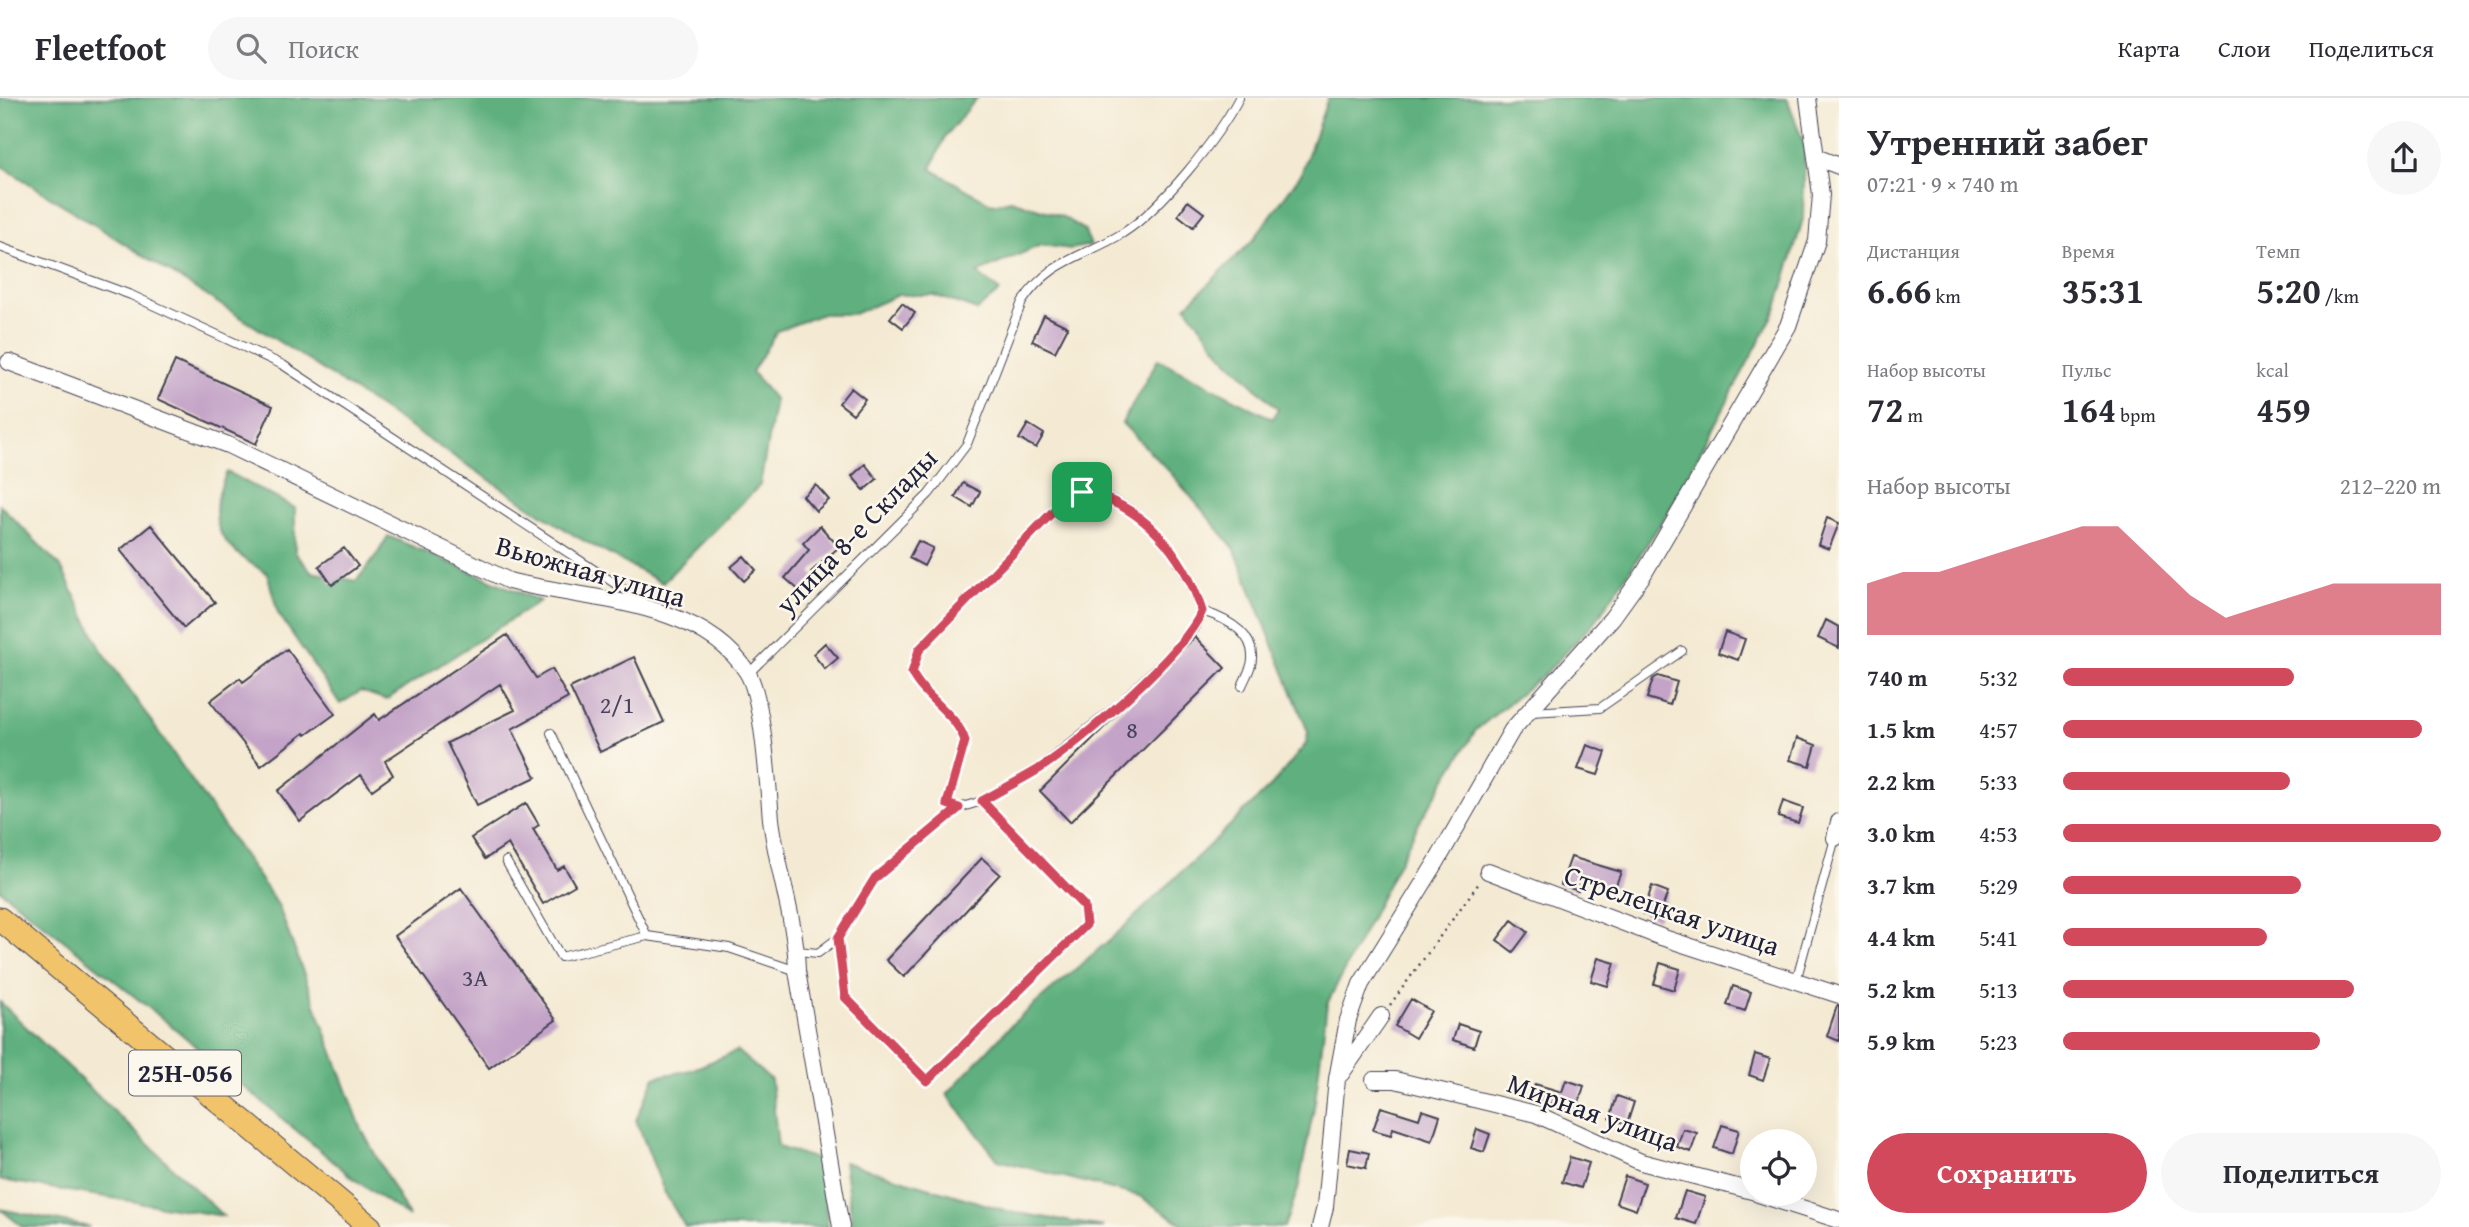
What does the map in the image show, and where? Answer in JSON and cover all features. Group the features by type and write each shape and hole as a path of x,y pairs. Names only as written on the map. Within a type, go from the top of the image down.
{"main road":[{"name":"25Н-056","path":"0,919 370,1227"}],"street":[{"path":"1320,1227 1325,1207 1337,1079 1348,1020 1361,984 1437,862 1511,730 1612,618 1643,575 1788,326 1817,241 1821,195 1808,98"},
{"path":"1818,158 1839,166"},
{"name":"Вьюжная улица","path":"9,362 228,445 509,581 548,591 633,604 708,635 729,650 749,673 760,718 773,836 797,951 797,971 841,1227"},
{"name":"Стрелецкая улица","path":"1488,872 1661,937 1839,995"},
{"path":"1337,1079 1381,1016"},
{"name":"Мирная улица","path":"1374,1080 1395,1080 1536,1114 1641,1162 1740,1188"},
{"path":"1795,1206 1839,1220"}],"lane":[{"name":"улица 8-е Склады","path":"749,673 929,494 967,444 1022,302 1036,282 1050,269 1125,232 1172,191 1239,98"},
{"path":"0,247 131,295 283,365 657,612"},
{"path":"797,951 818,953 838,938 875,878 959,808 982,801 1040,768 1112,709 1177,648 1196,626 1202,611 1191,581 1171,550 1136,512 1102,496 1082,492 1068,496 919,650 912,673 920,688 963,734 965,741 947,804 959,808"},
{"path":"1202,611 1236,626 1249,640 1252,660 1242,686"},
{"path":"1528,712 1600,708 1682,651"},
{"path":"551,733 648,936"},
{"path":"838,938 845,997 927,1081 1086,925 1084,906 982,801"},
{"path":"1796,981 1837,830"},
{"path":"506,861 561,957 648,936 729,948 797,971"}],"path":[{"path":"1381,1016 1488,872"}],"green space":[{"path":"0,98 977,98 945,137 931,169 992,204 1011,200 1061,216 1084,230 1091,245 1071,249 1041,245 977,273 1000,291 977,310 934,295 898,295 854,314 822,314 777,331 752,372 775,400 760,485 662,583 575,536 300,355 0,165"},
{"path":"1328,98 1787,98 1805,147 1803,219 1777,308 1667,514 1598,618 1548,671 1476,730 1420,821 1327,1004 1315,1102 1298,1190 1284,1227 1187,1227 1139,1196 998,1160 947,1094 1012,1024 1122,929 1272,785 1306,744 1308,732 1234,548 1170,472 1122,423 1158,359 1273,419 1278,409 1221,353 1186,306 1253,240 1301,174"},
{"path":"227,472 295,508 295,553 312,572 356,581 375,558 388,536 540,601 386,700 361,691 340,704 278,613 267,573 238,554 220,532 216,506"},
{"path":"0,505 61,567 101,649 278,905 362,1130 409,1217 354,1179 173,1027 0,890"},
{"path":"0,1002 223,1216 0,1180"},
{"path":"737,1051 771,1080 778,1147 820,1160 828,1227 685,1227 664,1191 636,1120 655,1077 691,1070"},
{"path":"844,1162 1011,1212 1104,1227 853,1227"},
{"path":"0,1209 90,1227 23,1227"}],"building":[{"path":"1188,201 1204,213 1193,227 1178,215"},
{"path":"902,303 915,313 903,328 890,318"},
{"path":"1044,315 1068,327 1055,352 1032,341"},
{"path":"175,361 273,406 256,444 158,399"},
{"path":"851,388 865,399 853,414 839,403"},
{"path":"1028,424 1044,434 1036,448 1019,439"},
{"path":"865,464 877,479 864,490 852,476"},
{"path":"963,483 980,492 972,507 955,497"},
{"path":"816,485 829,500 816,511 803,496"},
{"path":"1827,518 1839,523 1829,549 1818,545"},
{"path":"151,525 215,602 184,628 120,550"},
{"path":"820,526 839,547 811,572 815,576 801,592 785,578 809,550 803,543"},
{"path":"918,541 933,548 924,566 909,558"},
{"path":"344,548 358,566 332,585 319,566"},
{"path":"744,556 756,570 744,581 731,567"},
{"path":"1826,620 1839,627 1839,648 1818,638"},
{"path":"1725,632 1745,639 1738,660 1718,653"},
{"path":"507,635 536,678 552,669 568,698 512,729 536,777 477,805 447,743 515,710 500,684 385,761 393,775 372,790 361,775 300,821 278,791 375,714 379,720"},
{"path":"1195,637 1225,668 1070,822 1040,791"},
{"path":"825,643 838,658 825,669 813,654"},
{"path":"287,649 335,714 306,735 304,733 261,766 210,701 240,678 243,682"},
{"path":"634,657 664,722 600,752 570,688"},
{"path":"1658,676 1677,682 1670,705 1647,698 1653,679"},
{"path":"1797,738 1816,745 1810,766 1790,760"},
{"path":"1587,745 1606,752 1598,775 1578,769"},
{"path":"1783,801 1803,808 1798,823 1778,817"},
{"path":"526,803 539,825 533,829 557,870 564,866 575,885 543,904 508,844 485,859 471,838"},
{"path":"1571,857 1621,872 1614,890 1583,877 1578,891 1561,885"},
{"path":"982,858 1000,874 904,977 886,960"},
{"path":"1652,886 1668,892 1658,919 1643,914"},
{"path":"461,888 556,1020 489,1068 395,936"},
{"path":"1512,920 1528,932 1513,952 1497,940"},
{"path":"1598,958 1615,963 1608,986 1591,981"},
{"path":"1660,963 1680,969 1674,990 1654,984"},
{"path":"1733,986 1751,992 1745,1011 1727,1005"},
{"path":"1411,999 1431,1011 1415,1038 1395,1026"},
{"path":"1839,1006 1839,1041 1827,1036"},
{"path":"1458,1024 1479,1031 1474,1047 1453,1040"},
{"path":"1755,1054 1770,1059 1763,1080 1749,1075"},
{"path":"1566,1080 1584,1086 1576,1111 1531,1098 1535,1084 1562,1092"},
{"path":"1617,1096 1634,1102 1627,1124 1610,1119"},
{"path":"1381,1107 1419,1119 1422,1110 1440,1116 1432,1141 1393,1128 1391,1135 1373,1130"},
{"path":"1722,1125 1739,1130 1732,1154 1714,1148"},
{"path":"1477,1129 1490,1134 1484,1152 1471,1148"},
{"path":"1683,1129 1697,1133 1691,1152 1677,1147"},
{"path":"1350,1149 1369,1153 1366,1168 1347,1164"},
{"path":"1570,1157 1589,1163 1581,1188 1562,1182"},
{"path":"1625,1176 1645,1183 1636,1210 1616,1203"},
{"path":"1685,1191 1705,1197 1696,1224 1676,1218"}],"route":[{"path":"1082,492 1102,496 1136,512 1171,550 1191,581 1202,611 1196,626 1177,648 1112,709 1040,768 982,801 1084,906 1086,925 927,1081 845,997 838,938 852,911 875,878 959,808 947,804 965,741 963,734 950,718 920,688 912,673 919,650 1068,496 1082,492"}]}
